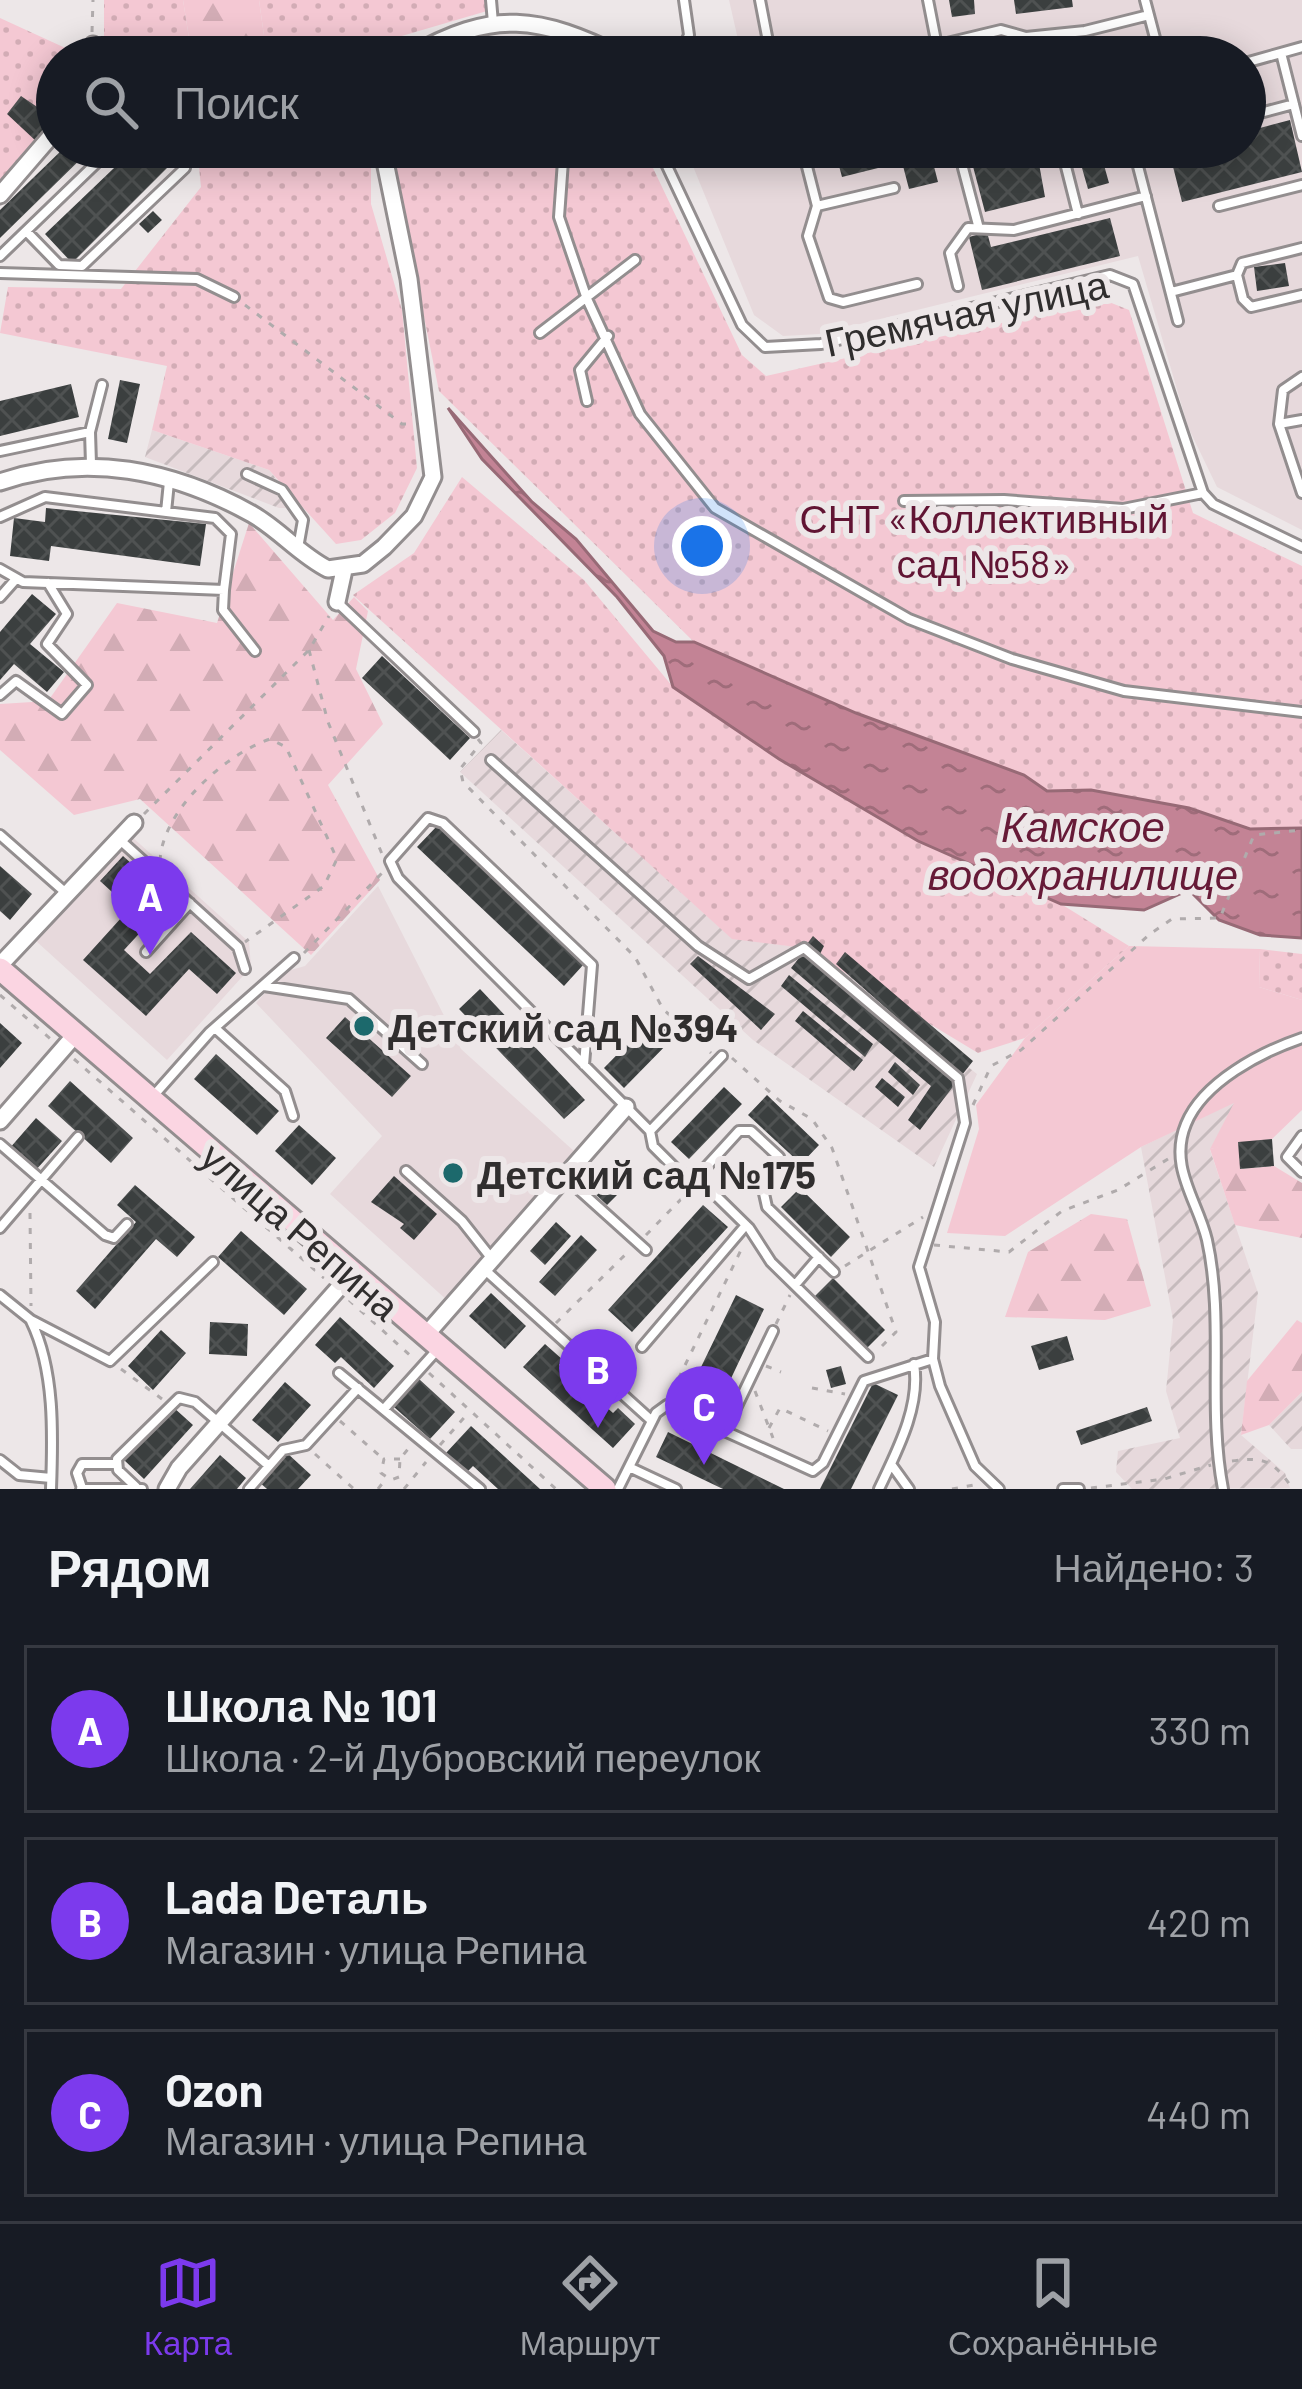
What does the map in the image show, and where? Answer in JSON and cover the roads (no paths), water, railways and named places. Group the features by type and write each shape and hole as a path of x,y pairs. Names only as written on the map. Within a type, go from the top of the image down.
{"main road":[{"name":"улица Репина","path":"0,967 69,1042 150,1100 345,1282 432,1342 605,1488"}],"street":[{"path":"456,36 532,21 579,36"},
{"path":"0,195 36,153"},
{"path":"0,482 91,464 170,480 253,515 328,569 363,564 414,516 433,477 409,278 386,168"},
{"path":"337,602 344,570"},
{"path":"0,967 134,823"},
{"path":"0,1120 69,1042"},
{"path":"432,1342 488,1264 626,1107"},
{"path":"167,1489 219,1423 345,1282"}],"lane":[{"path":"491,0 494,25"},
{"path":"684,0 689,36"},
{"path":"763,0 768,36"},
{"path":"928,0 935,36"},
{"path":"1145,0 1154,36"},
{"path":"1036,36 1085,31 1149,15"},
{"path":"977,36 1001,30 1022,36"},
{"path":"1266,57 1302,47"},
{"path":"1281,53 1302,136"},
{"path":"1266,111 1294,104"},
{"path":"0,256 90,168"},
{"path":"26,231 59,265 82,266 185,168"},
{"path":"562,168 559,217 587,299 640,414 716,508 909,619 1087,683 1302,712"},
{"name":"Гремячая улица","path":"668,168 742,325 764,347 821,344 1110,274 1124,277 1133,284 1203,493"},
{"path":"808,168 817,206 808,236 830,298 843,302 917,284"},
{"path":"963,168 978,225"},
{"path":"1066,168 1078,214"},
{"path":"1139,168 1178,321"},
{"path":"1219,206 1302,184"},
{"path":"817,206 894,188"},
{"path":"958,286 951,249 963,230 978,225 1005,231 1146,196"},
{"path":"1302,248 1242,263 1237,275 1243,299 1251,307 1302,295"},
{"path":"539,332 635,260"},
{"path":"0,273 196,279 234,297"},
{"path":"1171,292 1237,275"},
{"path":"587,400 580,370 608,336"},
{"path":"1302,376 1283,389 1279,424 1302,493"},
{"path":"91,464 90,431 102,385"},
{"path":"1279,424 1302,420"},
{"path":"0,451 90,431"},
{"path":"247,474 282,490 294,505 304,524 298,550"},
{"path":"166,512 170,480"},
{"path":"904,502 1042,502 1123,509 1203,493 1214,504 1302,548"},
{"path":"0,517 45,497 215,518 231,534 224,610 255,651"},
{"path":"0,569 16,579 48,583 224,590"},
{"path":"0,597 16,579"},
{"path":"0,694 16,681 62,714 87,685 47,644 67,614 48,583"},
{"path":"337,602 474,732"},
{"path":"490,760 698,946 749,980 804,948 958,1078 965,1123 919,1267 935,1322 933,1359 975,1466 996,1487"},
{"path":"584,1065 594,970 589,959 435,818 422,823 394,853 389,866 584,1065 650,1131 653,1146 681,1174 697,1177 748,1228 795,1286 868,1357"},
{"path":"0,835 67,894"},
{"path":"119,839 238,946 244,969"},
{"path":"146,952 190,904"},
{"path":"150,1100 215,1028 294,958"},
{"path":"262,986 349,999 422,1064"},
{"path":"215,1028 285,1091 293,1116"},
{"path":"1223,1489 1212,1416 1215,1305 1206,1236 1187,1193 1179,1152 1186,1124 1202,1099 1251,1060 1302,1038"},
{"path":"650,1131 722,1056"},
{"path":"697,1177 739,1131 752,1131 779,1157 764,1181 767,1207 834,1271"},
{"path":"1302,1136 1287,1157 1302,1172"},
{"path":"0,1228 78,1137"},
{"path":"0,1144 110,1238 127,1224"},
{"path":"406,1171 462,1221 488,1264 550,1328 652,1420"},
{"path":"566,1177 646,1250"},
{"path":"642,1347 748,1228"},
{"path":"795,1286 819,1257"},
{"path":"0,1295 31,1319 110,1361 213,1262"},
{"path":"0,1460 19,1475 51,1483 53,1432 40,1340 31,1319"},
{"path":"725,1431 772,1331"},
{"path":"384,1409 422,1367 432,1342"},
{"path":"605,1488 629,1467 652,1420 667,1405 819,1469 869,1377 933,1359"},
{"path":"879,1489 918,1388 914,1364"},
{"path":"339,1373 480,1489"},
{"path":"249,1489 283,1450 306,1445 358,1388"},
{"path":"115,1464 168,1403 190,1399 268,1466"},
{"path":"82,1464 115,1464 139,1488 82,1489 77,1472 82,1464"},
{"path":"891,1464 909,1489"},
{"path":"629,1467 676,1489"},
{"path":"1063,1489 1078,1489"}],"water":[{"name":"Камское водохранилище","path":"448,408 532,502 576,539 653,631 676,642 694,642 856,713 1024,775 1047,791 1091,790 1189,808 1250,829 1302,828 1302,938 1260,935 1219,920 1189,890 1144,910 1061,904 918,841 779,759 673,687 664,656 617,597 482,459"}],"place":[{"name":"Школа № 101","path":"150,955"},
{"name":"Детский сад №394","path":"364,1026"},
{"name":"Детский сад №175","path":"453,1173"},
{"name":"Lada Dеталь","path":"598,1428"},
{"name":"Ozon","path":"704,1465"}],"park label":[{"name":"СНТ «Коллективный сад №58»","path":"984,540"}]}
